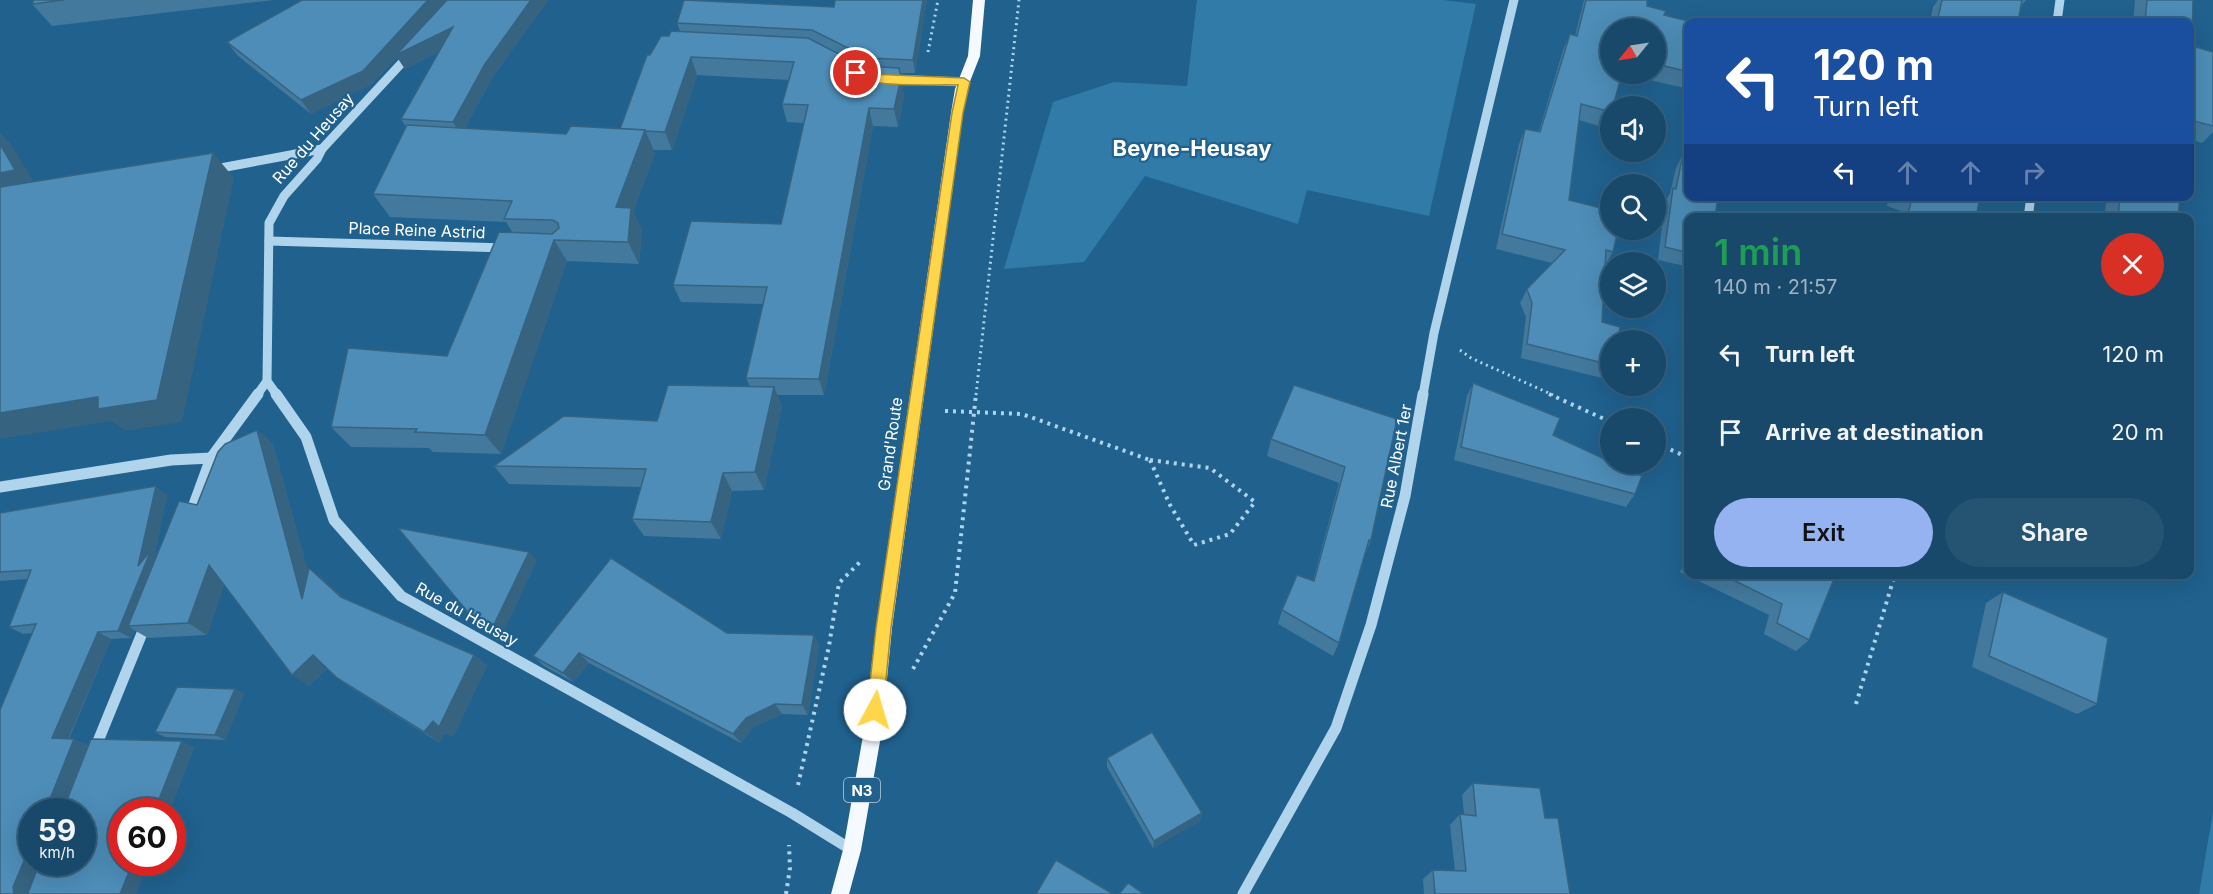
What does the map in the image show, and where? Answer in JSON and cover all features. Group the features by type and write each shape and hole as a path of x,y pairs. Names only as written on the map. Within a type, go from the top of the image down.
{"main road":[{"name":"Grand'Route","path":"840,894 852,850 873,730 884,628 914,410 961,89 974,56 979,0"}],"street":[{"name":"Rue Albert 1er","path":"1243,894 1336,728 1371,625 1405,496 1434,333 1514,0"},
{"path":"2058,18 2060,0"},
{"name":"Rue du Heusay","path":"418,44 322,149 284,196 269,223 267,381 306,437 334,520 400,596 792,813 852,850"},
{"path":"880,78 964,82"},
{"path":"196,173 322,149"},
{"name":"Place Reine Astrid","path":"269,241 518,248"},
{"path":"186,524 211,458 267,381"},
{"path":"0,488 171,460 211,458"},
{"path":"88,767 150,613"}],"path":[{"path":"923,80 938,0"},
{"path":"909,675 955,593 1019,0"},
{"path":"1434,333 1471,358 1600,417"},
{"path":"914,410 1022,414 1150,460 1210,468 1255,502 1230,534 1194,545 1170,505 1150,460"},
{"path":"1666,448 1684,456"},
{"path":"1856,704 1894,579"},
{"path":"786,894 790,868 792,813 829,646 839,583"}],"shaded area":[{"path":"1197,0 1443,0 1476,4 1429,216 1307,190 1298,224 1145,176 1084,262 1004,269 1053,102 1114,82 1187,86"},
{"path":"2213,812 2213,894 2199,894"}],"building":[{"path":"34,0 64,0 32,4"},
{"path":"302,0 428,0 363,71 301,100 227,42"},
{"path":"447,0 531,0 485,64 453,122 401,119 453,27 396,55"},
{"path":"684,0 834,7 835,0 923,0 913,60 868,58 812,30 677,23"},
{"path":"1586,0 1647,0 1647,6 1666,11 1664,15 1684,20 1684,71 1666,66 1666,18 1600,18 1600,84 1619,84 1616,96 1600,96 1600,109 1581,104 1569,200 1600,208 1600,240 1616,240 1613,252 1606,250 1606,252 1600,252 1600,318 1602,318 1602,322 1620,327 1620,330 1600,330 1600,362 1527,344 1532,303 1527,289 1565,250 1502,234 1525,129 1540,132 1570,34 1577,36"},
{"path":"1942,0 2022,0 2019,18 1938,18"},
{"path":"2147,0 2193,0 2193,18 2145,18"},
{"path":"671,31 808,38 862,66 899,68 901,78 894,109 869,108 819,379 746,378 767,287 673,285 691,221 781,224 808,105 782,104 794,62 691,57 665,132 620,129 647,55 650,55 661,36 669,36"},
{"path":"2194,47 2213,52 2213,126 2194,121"},
{"path":"407,125 566,134 571,126 645,130 616,207 631,208 628,242 554,240 485,435 415,432 417,429 331,427 348,348 447,356 499,232 552,234 559,228 558,223 553,220 504,219 512,201 373,194"},
{"path":"0,144 15,170 0,173"},
{"path":"213,153 157,400 98,409 98,397 0,413 0,187"},
{"path":"1683,154 1684,201 1717,201 1716,213 1684,213 1684,252 1665,247 1673,188 1676,189"},
{"path":"1911,201 1979,201 1977,213 1908,213"},
{"path":"2120,201 2180,201 2178,213 2118,213"},
{"path":"1473,383 1560,418 1553,435 1600,457 1600,474 1642,476 1635,494 1461,447"},
{"path":"668,385 774,387 755,472 723,473 711,522 632,519 646,469 494,466 564,416 657,421"},
{"path":"1294,385 1397,419 1371,540 1369,540 1339,643 1282,610 1297,575 1314,581 1345,467 1271,439"},
{"path":"257,430 302,599 309,568 341,597 474,655 439,727 433,721 424,732 337,678 313,655 292,675 209,565 188,623 128,626 179,501 197,505 218,452 225,444"},
{"path":"156,486 138,566 151,550 118,631 98,632 52,738 74,739 50,798 18,798 18,875 13,887 14,894 0,894 0,710 36,624 9,627 31,570 0,572 0,513"},
{"path":"398,528 529,552 490,633 481,628"},
{"path":"611,558 727,633 814,635 802,705 775,704 746,718 733,734 579,653 563,673 533,656"},
{"path":"1731,579 1834,579 1809,640 1777,623 1782,604"},
{"path":"2003,592 2108,638 2097,704 1989,656"},
{"path":"177,687 235,689 215,735 155,732"},
{"path":"1152,732 1202,813 1154,841 1107,758"},
{"path":"91,739 182,741 160,798 108,798 108,876 127,876 120,894 25,894 28,893 35,876 96,876 96,798 68,798"},
{"path":"1473,783 1540,788 1545,818 1558,818 1570,894 1435,894 1433,870 1466,871 1460,814 1476,816"},
{"path":"1056,860 1113,894 1036,894"},
{"path":"1128,883 1144,894 1119,894"}],"district":[{"name":"Beyne-Heusay","path":"1192,148"}],"route":[{"path":"856,73 869,78 964,82 957,113 884,628 875,710"}]}
